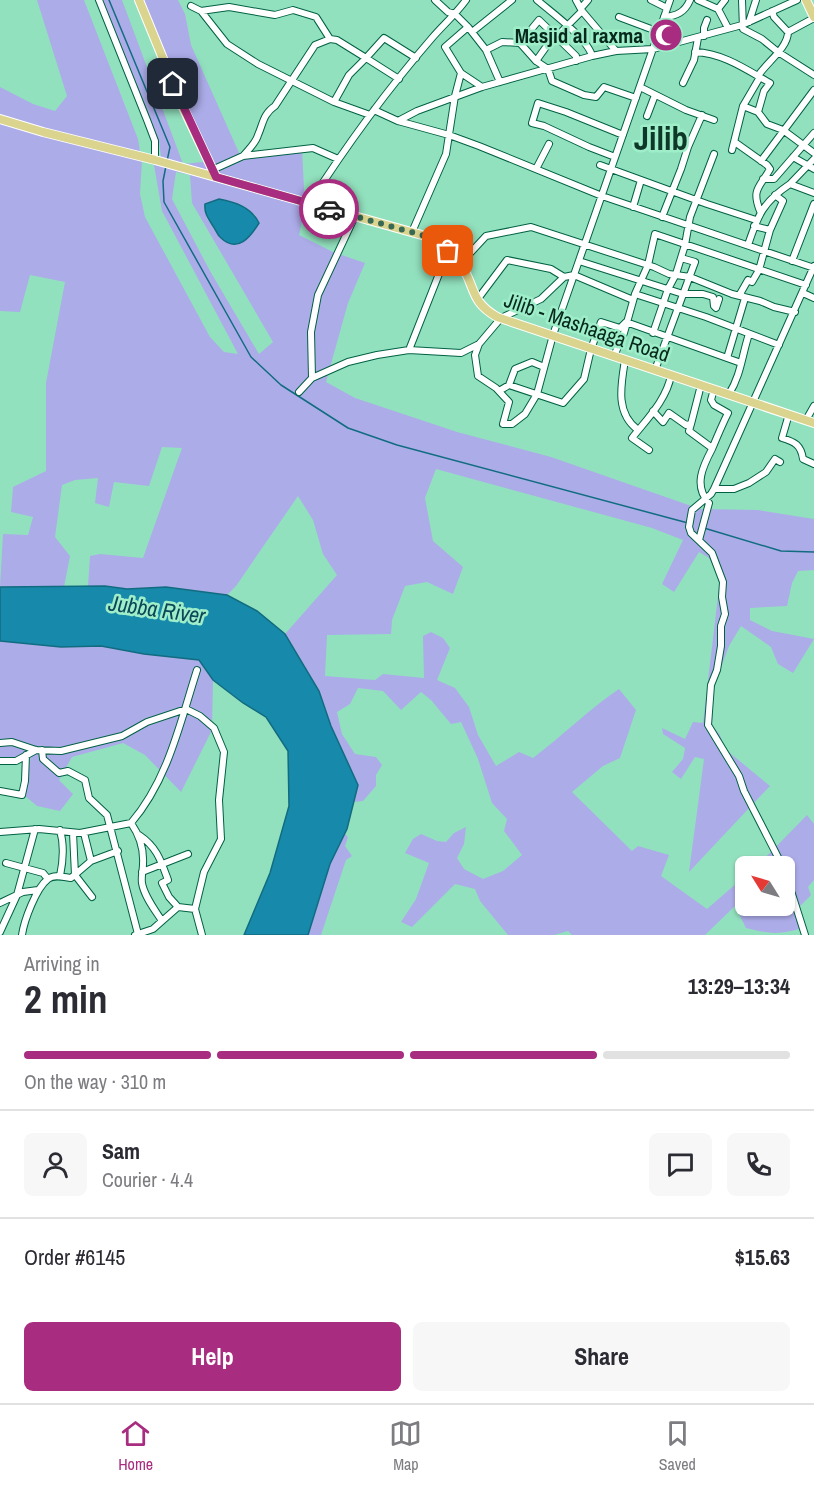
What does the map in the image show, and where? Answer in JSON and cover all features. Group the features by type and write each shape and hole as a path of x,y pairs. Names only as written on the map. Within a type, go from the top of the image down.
{"main road":[{"path":"139,0 182,105 214,173"},
{"path":"806,0 814,17"},
{"name":"Jilib - Mashaaga Road","path":"0,119 171,165 214,173 309,204 429,237 448,251 460,264 476,300 501,318 810,422"}],"street":[{"path":"99,0 147,120 158,161"},
{"path":"435,0 448,12 455,14 470,29 486,50 500,82"},
{"path":"309,204 372,112 466,0"},
{"path":"445,47 512,0"},
{"path":"576,0 616,51"},
{"path":"537,61 546,47 582,10 588,0"},
{"path":"651,0 667,8"},
{"path":"670,0 624,139 615,157 585,245 574,275 553,335 537,394 525,414 512,424 503,424 509,402 499,391 478,376 475,355 479,344 501,318 540,299 564,277 574,275 634,297 663,303 709,318 779,345"},
{"path":"664,17 674,17 687,8 690,0"},
{"path":"698,0 718,9 728,28"},
{"path":"718,9 725,0"},
{"path":"742,0 746,24"},
{"path":"756,0 743,29 762,39 814,75"},
{"path":"398,121 455,96 592,56 616,51 653,49 746,24 797,0"},
{"path":"539,1 580,37 591,50 592,56"},
{"path":"191,6 201,11 227,44 258,64 334,102 449,135 602,196 814,267 714,489 692,510 689,524 691,533 712,553 723,582 722,597 725,614 721,626 721,646 717,670 711,685 708,725 739,776 744,791 778,856"},
{"path":"201,11 229,7 275,15 293,10 316,17 330,39"},
{"path":"760,211 755,195 770,169 761,161 734,147 743,106 764,66 789,36 772,11"},
{"path":"619,16 659,32"},
{"path":"788,32 814,17"},
{"path":"520,43 539,20 576,56 576,61"},
{"path":"683,83 707,20"},
{"path":"433,37 445,47 461,73 482,87"},
{"path":"334,102 350,75 384,38 416,58"},
{"path":"214,173 243,156 258,136 260,126 270,109 275,106 293,81 315,45 330,39 337,40 399,79"},
{"path":"486,50 502,42 520,43 548,69 552,81 584,95 596,97 604,87 636,98"},
{"path":"696,52 714,54 770,83 764,91 758,112"},
{"path":"412,232 446,154 461,73"},
{"path":"640,87 714,120"},
{"path":"761,161 814,90"},
{"path":"647,116 655,95"},
{"path":"615,157 532,123 538,103 566,112 624,139"},
{"path":"743,106 758,112 767,124 783,130 814,153"},
{"path":"663,217 702,115"},
{"path":"763,179 774,179 814,133"},
{"path":"674,142 688,147"},
{"path":"536,169 549,144"},
{"path":"243,156 313,148 338,159"},
{"path":"652,333 676,274 685,245 688,225 714,154"},
{"path":"793,157 811,167"},
{"path":"748,245 760,211 775,195 811,167 814,159"},
{"path":"600,165 697,200 770,230"},
{"path":"633,207 641,180"},
{"path":"790,184 814,193"},
{"path":"745,298 740,294 748,280 752,282 759,270 770,230 783,201 775,195"},
{"path":"792,261 814,204"},
{"path":"312,378 311,332 318,295 355,216"},
{"path":"460,264 486,236 531,227 669,274 690,277 717,289 795,312"},
{"path":"614,356 624,333 634,297 648,265 655,234 807,285"},
{"path":"409,350 448,251"},
{"path":"655,370 695,262 681,258"},
{"path":"476,300 507,260 551,269 564,277"},
{"path":"579,261 683,294 703,294 716,298"},
{"path":"709,318 717,289"},
{"path":"803,293 814,297"},
{"path":"727,358 745,298"},
{"path":"509,385 563,403 584,379 591,349 601,322 620,328 626,322"},
{"path":"626,322 741,363"},
{"path":"729,394 738,380 749,334"},
{"path":"299,392 312,378 348,362 409,350 460,353 479,344"},
{"path":"626,360 621,383 621,405 631,424 638,430"},
{"path":"499,391 509,385 515,369 532,362 544,367"},
{"path":"649,450 632,438 670,385 671,375"},
{"path":"701,385 689,431 712,448"},
{"path":"699,540 709,502 701,486 701,472 728,413 714,405 711,400 714,389"},
{"path":"810,422 814,406"},
{"path":"653,411 663,422 669,412 686,425 691,424"},
{"path":"789,414 782,438 795,442 802,449 803,459 814,464"},
{"path":"714,489 734,489 762,475 775,459 780,462"},
{"path":"0,831 35,829 84,833 131,823 160,778 186,710 196,670"},
{"path":"0,743 12,742 39,750 61,751 122,736 147,722 186,710 200,716 214,728 224,752 219,800 221,839 204,872 195,909 202,935"},
{"path":"0,761 16,761 39,750"},
{"path":"39,750 43,759 59,773 68,771 85,780 89,798 108,815 136,935 153,929 178,907"},
{"path":"0,790 22,795 26,755"},
{"path":"131,823 139,835 143,853 141,882 162,921"},
{"path":"0,932 17,895 35,829"},
{"path":"60,830 62,837 60,876"},
{"path":"73,833 75,875 92,897"},
{"path":"84,833 91,861"},
{"path":"139,835 149,842 159,855 168,880 162,883 169,897 178,907 195,909"},
{"path":"22,935 38,890 48,879 60,876 71,878 91,861 118,851"},
{"path":"142,872 188,854"},
{"path":"6,863 43,873 48,879"},
{"path":"0,903 17,895 38,890"},
{"path":"795,903 805,935"}],"shaded area":[{"path":"37,0 84,0 138,139 140,152 161,157 159,141 102,0 122,0 183,164 203,162 137,0 178,0 185,14 191,45 240,155 302,149 305,208 299,235 333,252 365,263 348,303 326,382 355,398 457,432 551,457 700,509 758,510 814,519 814,570 798,571 792,583 787,606 750,608 750,620 772,631 814,639 793,673 778,664 771,647 741,626 729,646 714,687 712,725 720,735 725,749 770,786 689,872 704,759 695,757 681,779 672,772 683,759 685,748 663,734 662,728 685,739 693,722 703,723 720,579 709,558 699,552 674,592 662,584 683,540 652,528 436,469 425,498 433,541 463,567 453,594 427,582 405,586 392,620 391,634 327,635 325,676 375,680 383,674 424,678 423,636 431,632 443,638 450,648 437,680 455,688 469,707 478,735 496,766 519,752 533,758 619,689 636,710 620,758 603,766 572,792 632,851 638,846 669,855 661,876 707,909 735,885 735,906 705,935 572,935 568,931 554,935 508,935 480,901 475,889 455,884 412,927 401,922 416,899 429,863 405,853 413,839 421,834 446,842 454,833 466,827 464,844 457,858 464,869 483,879 503,871 522,855 504,831 507,819 492,803 478,759 461,722 451,724 431,700 421,692 401,710 383,691 358,688 350,704 337,712 342,734 355,754 376,757 382,765 376,775 376,786 363,801 354,802 358,785 331,726 319,691 285,634 337,575 323,554 313,520 298,496 236,586 227,595 166,587 127,589 88,586 90,556 100,554 143,558 182,448 162,447 149,486 114,482 109,507 95,503 98,478 75,480 62,485 55,537 70,556 64,587 0,587 3,534 28,535 33,517 11,512 13,487 46,471 46,383 65,282 30,275 20,312 0,311 0,87 33,104 55,111 67,96","holes":["142,160 154,165 162,211 238,354 224,352 210,337 145,217 140,194","176,172 190,175 192,203 273,342 259,354 210,271 172,199","219,199 245,207 256,216 219,237 207,218 205,210 205,204"]},
{"path":"0,641 61,647 101,646 144,654 199,660 213,680 212,730 181,792 145,755 123,743 72,757 59,780 73,794 60,811 37,806 24,795 31,756 0,759"},
{"path":"807,815 814,824 814,880 808,887 811,895 800,906 802,928 774,933 746,928 740,916 795,916 795,856 767,856"},
{"path":"345,834 348,837 345,846 352,856 346,860 321,935 308,935 330,864"}],"water":[{"path":"219,199 242,206 256,217 259,223 248,238 238,244 227,242 218,235 208,218 205,204"},
{"name":"Jubba River","path":"105,586 127,589 166,587 227,595 257,611 285,634 319,691 331,726 358,785 347,829 330,864 308,935 244,935 270,873 289,806 288,751 266,717 213,680 199,660 144,654 101,646 61,647 0,641 0,587"}],"waterway":[{"path":"109,0 170,147 167,161"},
{"path":"166,166 163,181 164,202 251,357 281,385 348,428 397,445 688,523"},
{"path":"704,528 781,551 814,552"}],"way so far":[{"path":"329,209 429,237 448,251"}],"place":[{"name":"Masjid al raxma","path":"666,35"}],"district":[{"name":"Jilib","path":"661,138"}],"route":[{"path":"173,84 216,177 329,209"}]}
